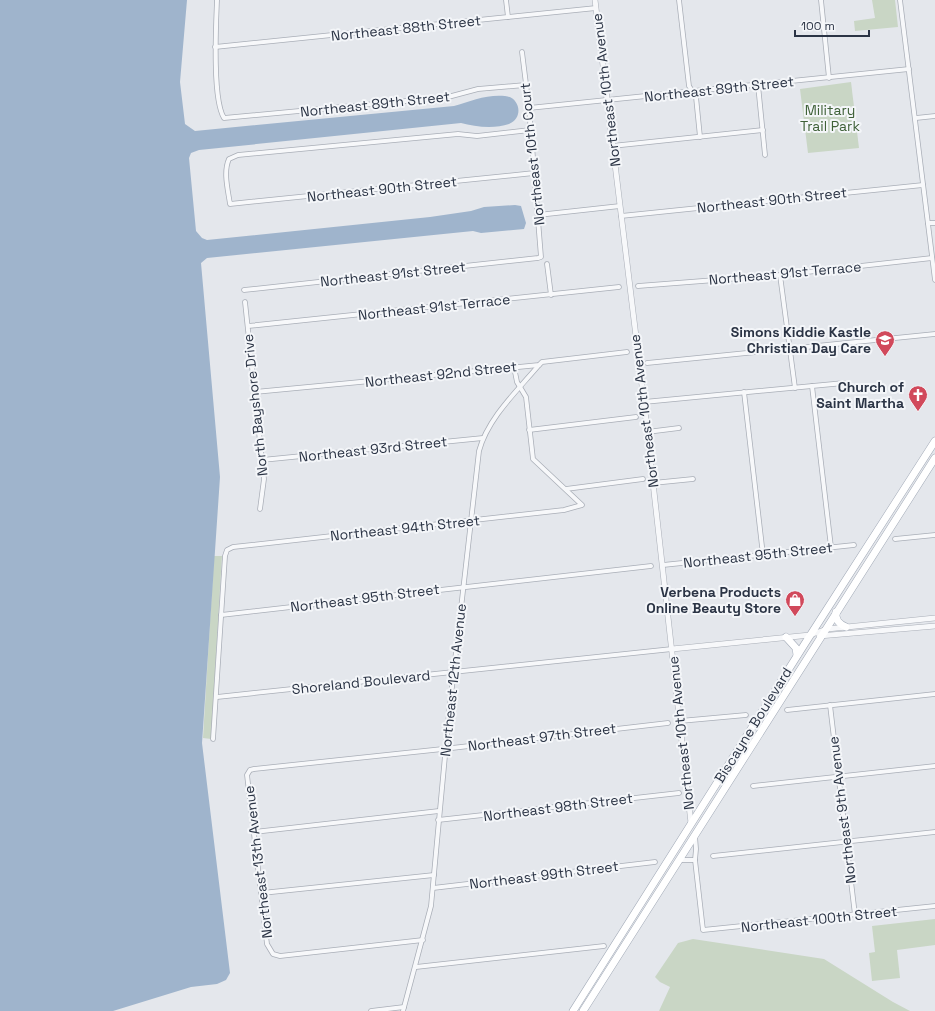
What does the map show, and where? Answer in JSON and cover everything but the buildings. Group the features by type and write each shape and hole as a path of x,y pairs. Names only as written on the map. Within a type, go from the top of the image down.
{"main road":[{"name":"Biscayne Boulevard","path":"572,1011 797,655 935,441"},
{"name":"Biscayne Boulevard","path":"583,1011 935,458"},
{"path":"905,504 908,494 906,485"},
{"path":"836,612 837,620 840,624 846,627"},
{"path":"786,637 795,647 797,655"},
{"path":"605,959 613,964"}],"street":[{"path":"215,47 217,0"},
{"path":"506,0 508,17"},
{"name":"Northeast 10th Avenue","path":"595,0 644,402 691,823"},
{"path":"679,0 689,86 696,97 700,137"},
{"path":"821,0 830,78"},
{"path":"900,0 916,118 935,280"},
{"name":"Northeast 88th Street","path":"215,47 596,8"},
{"name":"Northeast 89th Street","path":"215,47 219,101 224,118 448,97 478,89 525,85"},
{"name":"Northeast 10th Court","path":"522,52 529,108 541,257"},
{"name":"Northeast 89th Street","path":"529,108 909,69"},
{"path":"758,85 765,155"},
{"path":"916,118 935,116"},
{"name":"Northeast 90th Street","path":"530,130 477,136 458,134 238,156 229,159 226,166 230,204 534,173"},
{"path":"612,146 763,130"},
{"name":"Northeast 90th Street","path":"621,216 923,185"},
{"path":"538,215 620,206"},
{"path":"928,223 935,222"},
{"name":"Northeast 91st Street","path":"244,290 541,257"},
{"name":"Northeast 91st Terrace","path":"638,286 780,274 932,258"},
{"path":"547,264 551,295"},
{"path":"780,274 795,388"},
{"name":"Northeast 91st Terrace","path":"248,326 619,287"},
{"name":"North Bayshore Drive","path":"245,302 264,479 260,509"},
{"path":"647,363 935,334"},
{"name":"Northeast 92nd Street","path":"255,392 539,365 542,362 627,352"},
{"name":"Northeast 12th Avenue","path":"404,1009 430,912 438,820 477,465 483,438 492,421 539,365"},
{"path":"514,367 517,382 526,397 533,459 566,489 643,479"},
{"path":"644,402 844,383"},
{"path":"812,386 831,547"},
{"path":"744,392 763,554"},
{"path":"529,430 636,417"},
{"path":"647,432 679,428"},
{"name":"Northeast 93rd Street","path":"262,460 483,438"},
{"path":"653,483 693,479"},
{"name":"Northeast 94th Street","path":"221,615 225,556 227,550 233,547 569,510 582,505 566,489"},
{"path":"895,539 935,535"},
{"name":"Northeast 95th Street","path":"662,565 854,545"},
{"name":"Northeast 95th Street","path":"221,615 651,566"},
{"path":"213,739 217,697 221,615"},
{"path":"810,635 826,629 935,618"},
{"path":"672,649 786,637 810,635 822,637 935,626"},
{"name":"Shoreland Boulevard","path":"217,697 672,649"},
{"path":"787,710 935,694"},
{"name":"Northeast 9th Avenue","path":"830,706 855,915"},
{"path":"680,721 746,715"},
{"name":"Northeast 97th Street","path":"250,770 254,768 446,748 668,722"},
{"path":"753,786 935,766"},
{"name":"Northeast 13th Avenue","path":"250,770 247,775 267,944 272,954 280,956 423,940"},
{"name":"Northeast 98th Street","path":"438,820 679,793"},
{"path":"254,832 439,811"},
{"path":"712,856 846,843 935,832"},
{"path":"679,860 695,860 695,835"},
{"name":"Northeast 100th Street","path":"695,860 703,930 935,906"},
{"name":"Northeast 99th Street","path":"433,888 655,862"},
{"path":"262,893 434,875"},
{"path":"416,967 604,946"},
{"path":"370,1011 404,1009"}],"green space":[{"path":"872,0 895,0 898,27 855,31 854,21 875,18"},
{"name":"Military Trail Park","path":"851,82 859,148 808,153 800,89"},
{"path":"214,556 222,556 211,739 203,738"},
{"path":"935,919 935,945 897,950 900,978 872,981 869,953 875,952 872,926"},
{"path":"693,939 824,959 910,1011 659,1011 670,987 660,982 655,977 678,943"}],"water":[{"path":"0,0 187,0 180,82 185,124 195,131 454,106 479,98 492,96 510,97 517,104 518,108 517,117 514,121 498,127 472,126 461,123 199,150 191,153 189,158 196,231 202,238 207,240 430,217 471,211 484,207 515,205 521,206 526,223 524,229 481,233 473,231 207,258 201,263 220,477 202,743 230,973 226,980 217,984 191,987 113,1011 0,1011"}],"place":[{"name":"Simons Kiddie Kastle Christian Day Care","path":"885,357"},
{"name":"Church of Saint Martha","path":"918,412"},
{"name":"Verbena Products Online Beauty Store","path":"795,617"}]}
